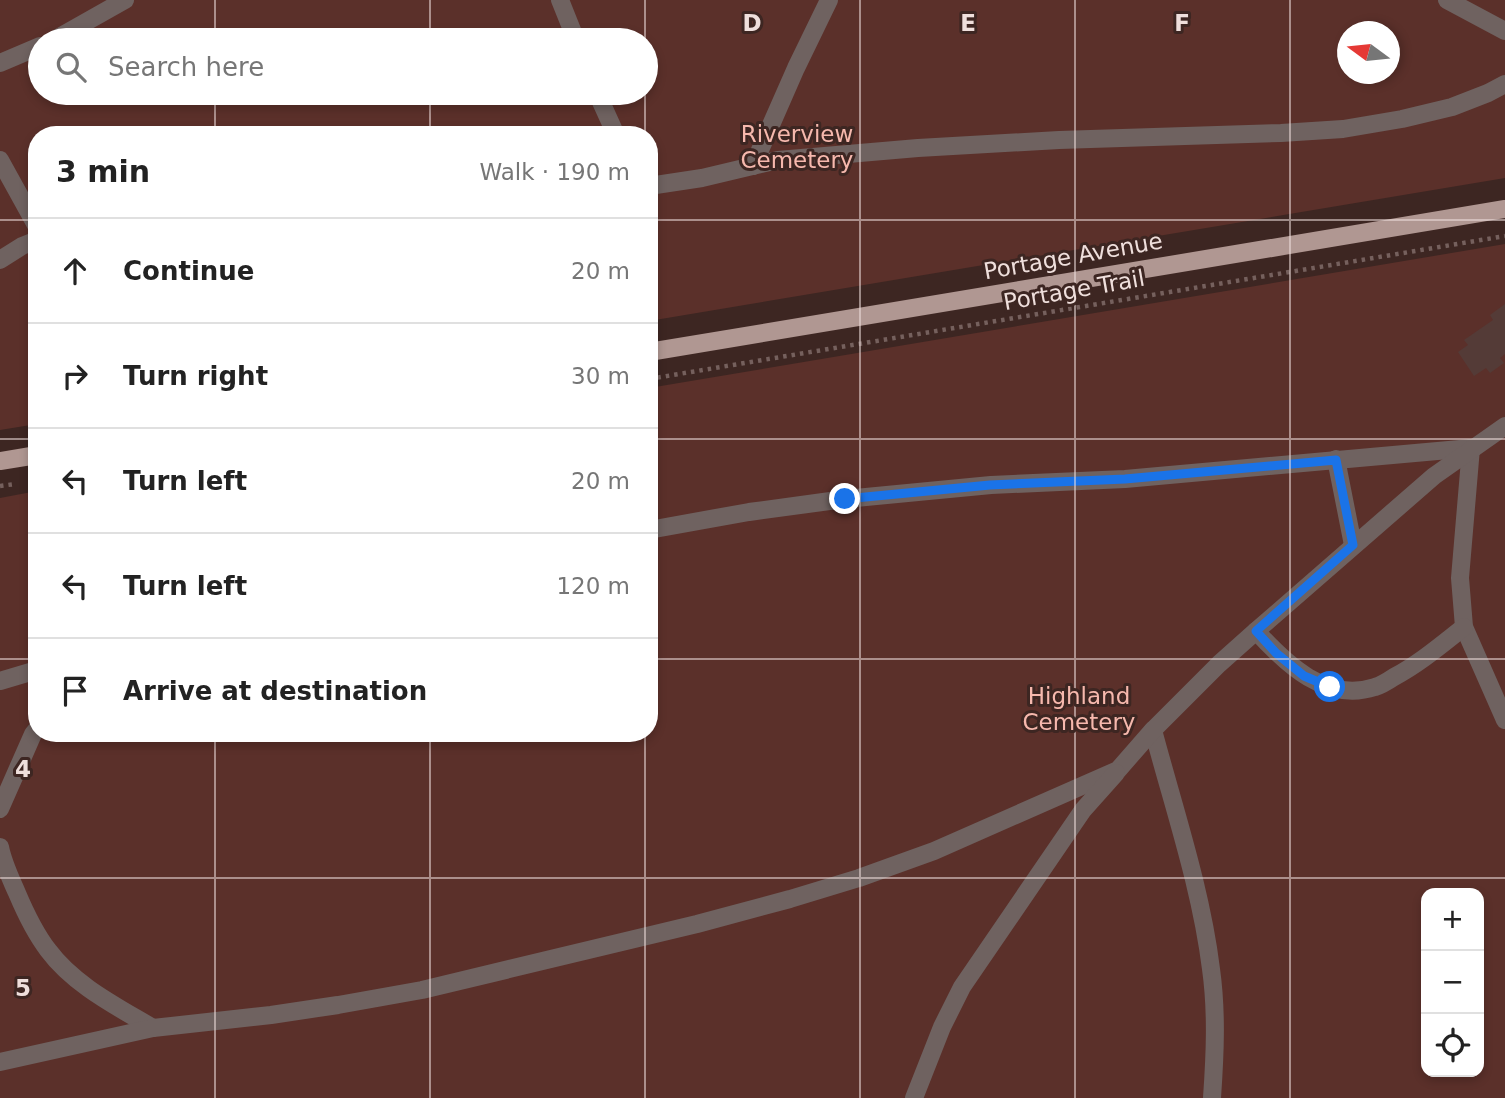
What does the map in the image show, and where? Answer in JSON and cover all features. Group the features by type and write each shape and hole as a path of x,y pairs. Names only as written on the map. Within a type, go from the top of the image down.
{"main road":[{"name":"Portage Avenue","path":"658,350 1505,209"},
{"path":"0,461 28,456"}],"lane":[{"path":"75,28 125,0"},
{"path":"753,166 829,0"},
{"path":"1447,0 1505,31"},
{"path":"559,1 571,28"},
{"path":"0,62 28,51"},
{"path":"658,185 702,178 778,160 918,148 1343,129 1402,120 1452,107 1505,84"},
{"path":"602,105 612,126"},
{"path":"0,160 28,211"},
{"path":"0,260 28,244"},
{"path":"914,1098 942,1027 962,987 1083,810 1153,730 1219,664 1353,545 1434,476 1505,426"},
{"path":"658,528 845,499 990,485 1125,479 1471,448"},
{"path":"1471,448 1460,578 1464,627 1505,720"},
{"path":"1336,460 1353,545"},
{"path":"1256,631 1276,653 1304,676 1330,687 1355,691 1376,687 1415,666 1464,627"},
{"path":"0,681 28,673"},
{"path":"1153,730 1205,927 1212,973 1215,1041 1212,1098"},
{"path":"0,809 31,742"},
{"path":"0,1062 153,1028 271,1015 422,990 790,900 934,851 1118,770"},
{"path":"0,846 3,860 26,913 48,950 71,975 153,1028"}],"path":[{"name":"Portage Trail","path":"658,377 1505,236"}],"green space":[{"name":"Riverview Cemetery","path":"0,0 1505,0 1505,178 658,319 658,126 28,126 28,425 0,430"},
{"name":"Highland Cemetery","path":"1505,244 1505,1098 0,1098 0,498 28,493 28,742 658,742 658,386"}],"building":[{"path":"1505,304 1505,354 1500,358 1504,363 1490,373 1486,368 1474,376 1458,352 1468,345 1464,340 1493,320 1490,315"}],"route":[{"path":"845,499 990,485 1125,479 1336,460 1353,545 1256,631 1276,653 1304,676 1330,687"}]}
